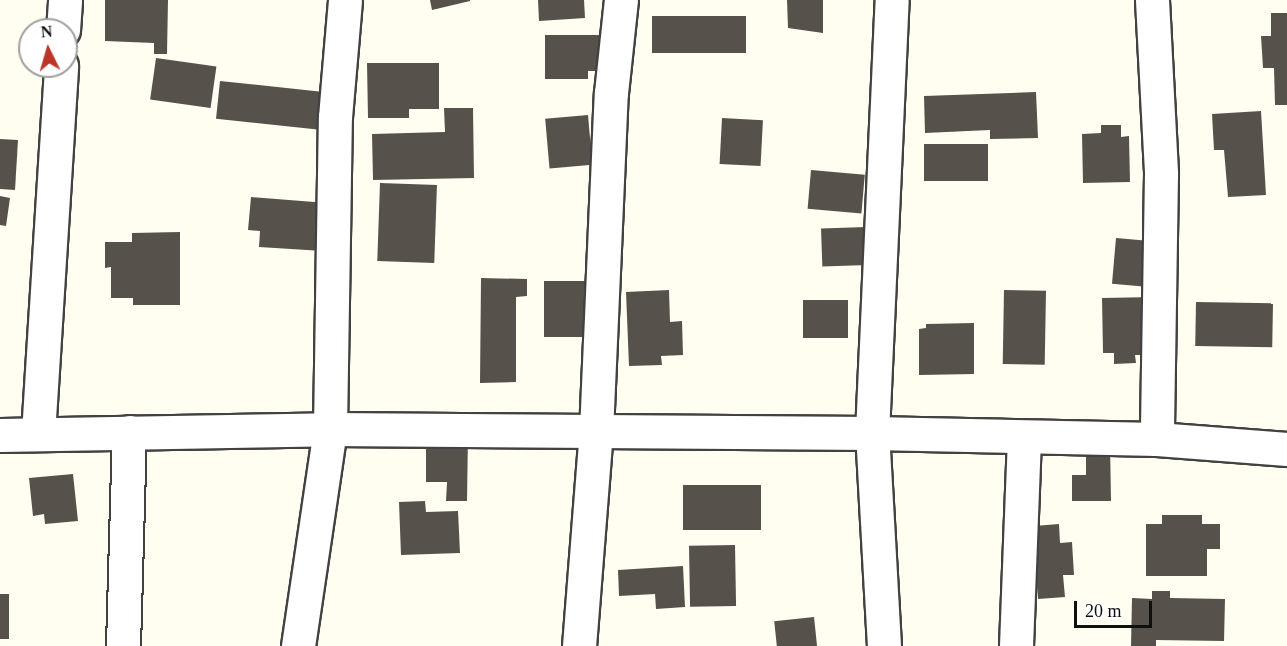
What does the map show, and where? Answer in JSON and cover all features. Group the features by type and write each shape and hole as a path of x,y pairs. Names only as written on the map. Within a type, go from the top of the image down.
{"street":[{"path":"64,18 65,0"},
{"path":"298,646 330,429 335,117 345,0"},
{"path":"579,646 596,432 611,93 621,0"},
{"path":"884,646 872,433 892,0"},
{"path":"1152,0 1161,174 1157,439"},
{"path":"38,434 60,78"},
{"path":"0,435 330,429 872,433 1157,439 1287,449"},
{"path":"123,646 129,432"},
{"path":"1017,646 1024,437"}],"building":[{"path":"105,0 168,0 167,54 154,54 154,43 105,41"},
{"path":"430,0 470,0 470,1 432,10"},
{"path":"538,0 584,0 585,18 539,21"},
{"path":"787,0 823,0 823,33 788,28"},
{"path":"1271,13 1287,13 1287,105 1275,105 1274,68 1263,68 1261,36 1271,36"},
{"path":"652,16 746,16 746,53 652,53"},
{"path":"545,35 605,35 604,71 588,71 588,79 545,79"},
{"path":"156,58 216,66 211,108 150,100"},
{"path":"367,63 439,63 439,109 409,109 409,118 368,118"},
{"path":"220,81 335,93 331,131 216,119"},
{"path":"1036,92 1038,138 990,139 990,130 925,133 924,96"},
{"path":"444,108 473,108 474,178 373,180 372,134 445,132"},
{"path":"1261,111 1266,195 1228,197 1224,150 1214,150 1212,114"},
{"path":"588,115 592,165 550,169 545,119"},
{"path":"722,118 763,120 761,166 720,164"},
{"path":"1101,125 1121,125 1121,137 1129,136 1130,182 1083,183 1082,134 1101,133"},
{"path":"0,139 18,140 15,190 0,189"},
{"path":"924,144 988,144 988,181 924,181"},
{"path":"811,170 865,175 861,214 808,209"},
{"path":"380,183 437,185 434,263 377,261"},
{"path":"0,196 10,198 6,226 0,225"},
{"path":"251,197 327,203 323,251 259,247 260,231 248,230"},
{"path":"866,227 867,265 822,267 821,229"},
{"path":"180,232 180,305 133,305 133,298 111,298 111,267 105,268 105,242 132,242 132,233"},
{"path":"1116,238 1159,242 1155,288 1112,284"},
{"path":"481,278 527,279 527,296 516,297 516,382 480,383"},
{"path":"544,281 585,281 585,337 544,337"},
{"path":"669,290 670,322 682,321 683,355 661,356 662,365 629,366 626,292"},
{"path":"1004,290 1046,291 1045,365 1003,364"},
{"path":"1154,297 1154,355 1135,355 1136,363 1114,364 1114,353 1103,353 1102,298"},
{"path":"803,300 848,300 848,338 803,338"},
{"path":"1196,302 1273,303 1272,347 1195,346"},
{"path":"974,323 974,374 919,375 919,329 926,328 926,324"},
{"path":"426,434 468,434 467,501 446,501 447,482 426,482"},
{"path":"1086,442 1110,442 1111,501 1072,501 1072,475 1086,475"},
{"path":"73,474 78,521 45,524 44,514 33,516 29,478"},
{"path":"683,485 761,485 761,530 683,530"},
{"path":"425,501 426,512 458,511 460,553 401,555 399,502"},
{"path":"1162,515 1202,515 1202,524 1220,524 1220,549 1207,549 1207,576 1146,576 1146,524 1162,524"},
{"path":"1059,524 1060,543 1072,542 1074,575 1063,575 1065,597 1038,599 1034,526"},
{"path":"735,545 736,606 690,607 689,546"},
{"path":"683,566 685,607 656,609 655,594 619,596 618,570"},
{"path":"1152,591 1170,591 1170,598 1225,599 1224,641 1156,640 1156,646 1131,646 1132,598 1152,599"},
{"path":"0,594 9,594 9,639 0,639"},
{"path":"814,617 817,646 777,646 774,621"}]}
